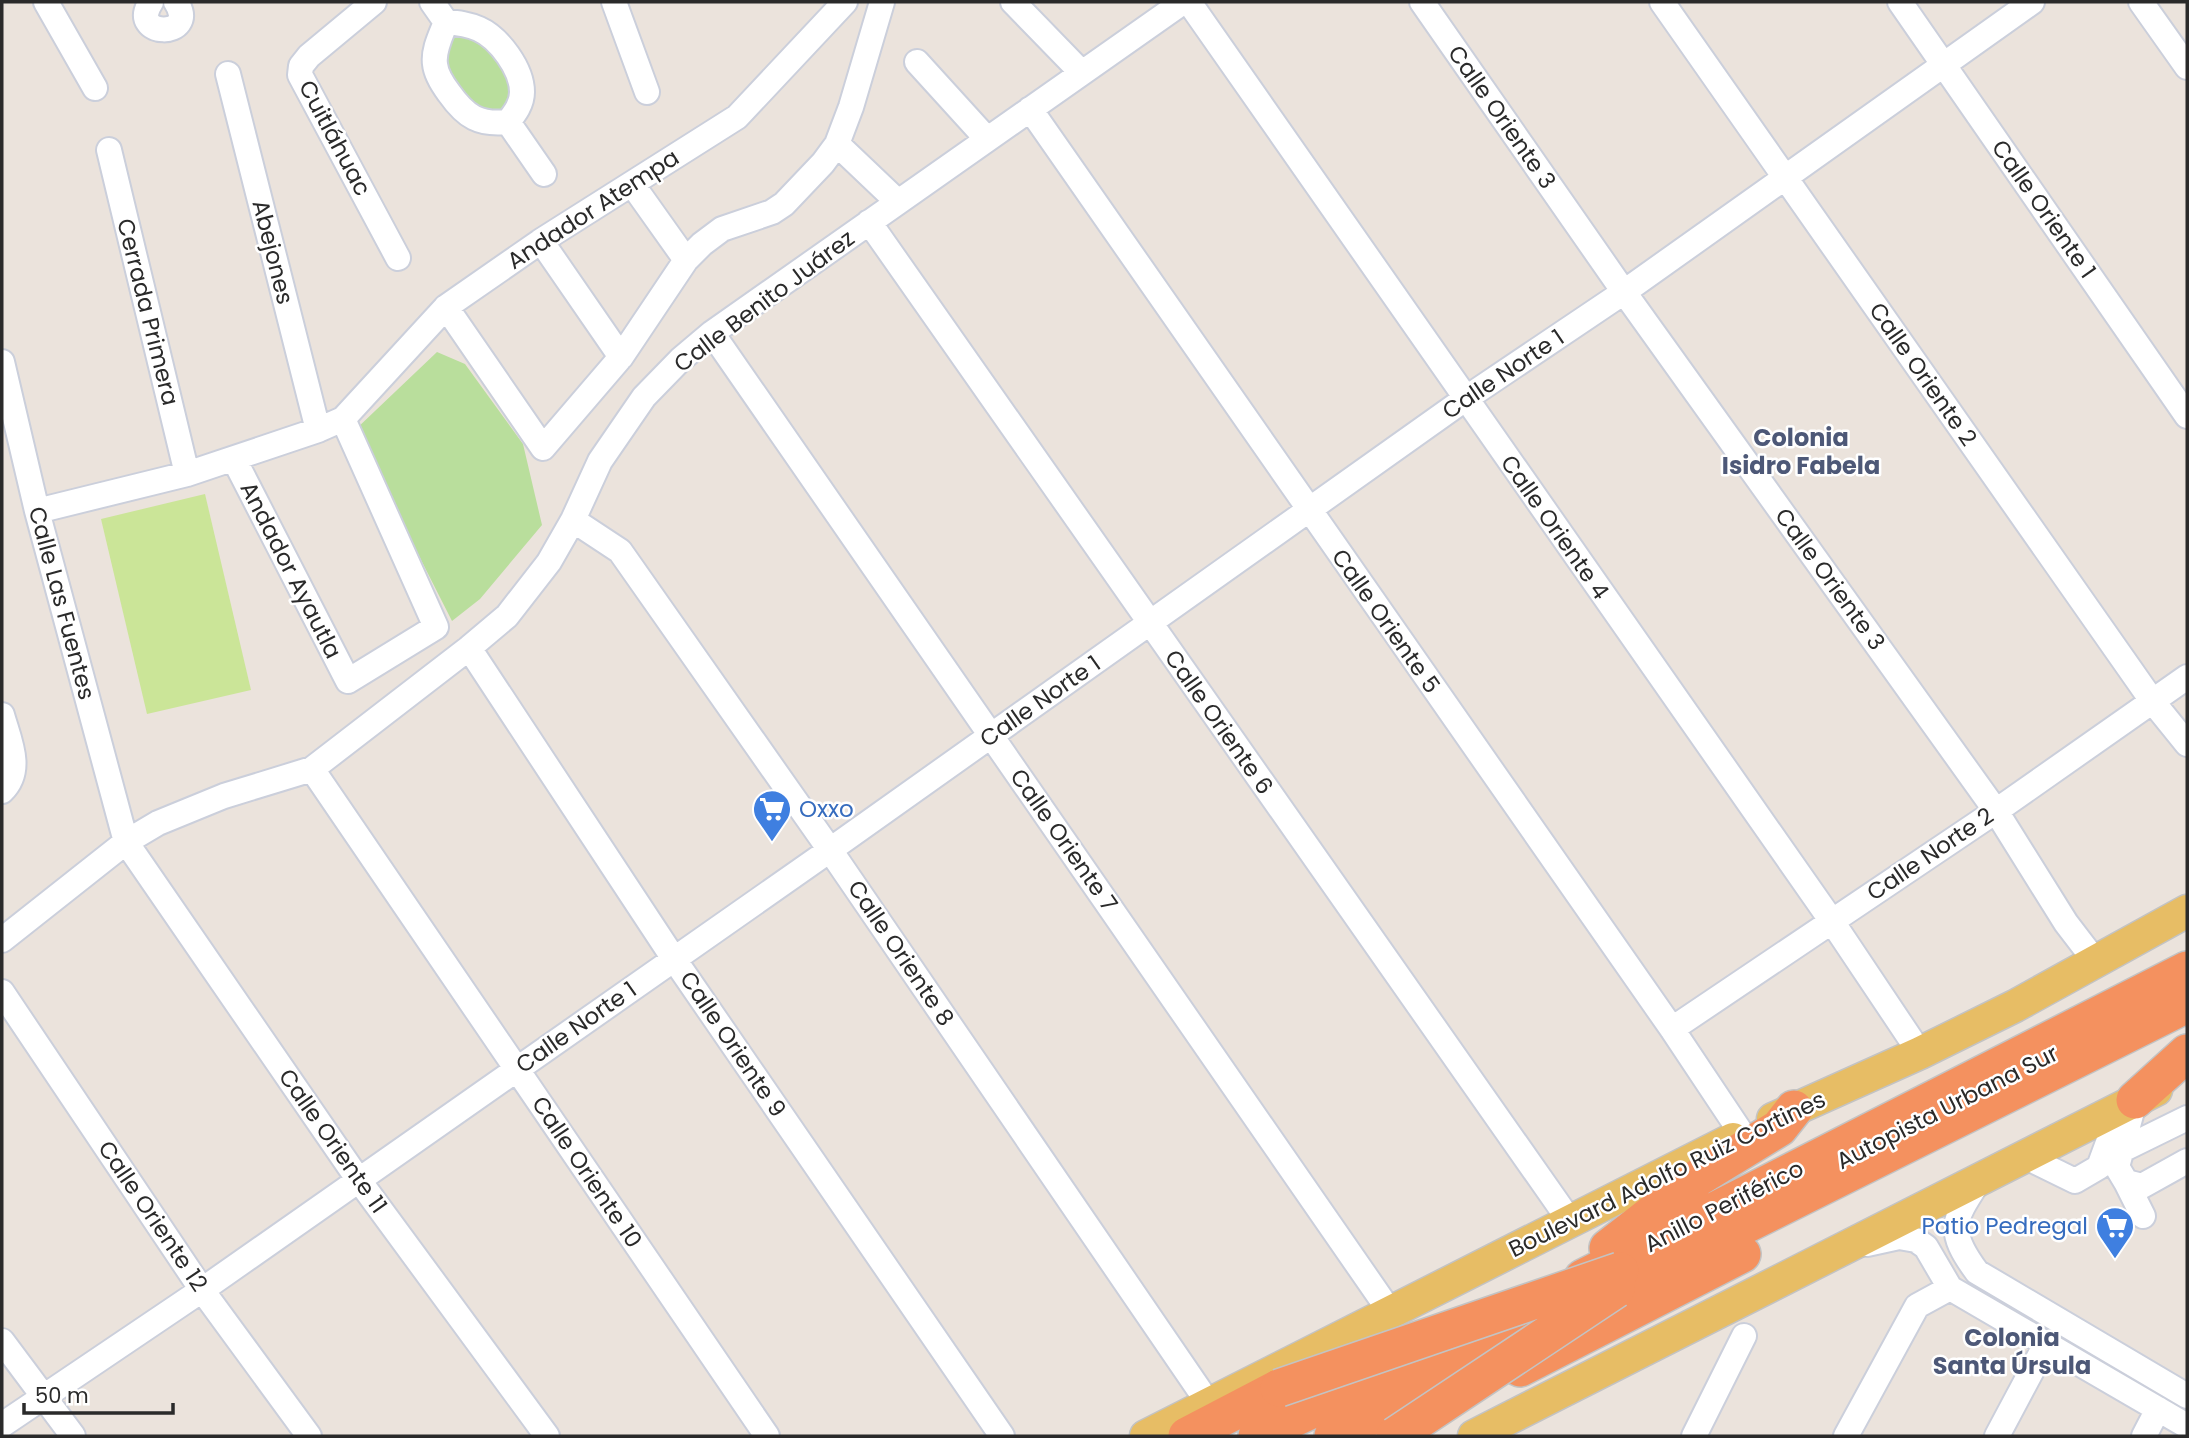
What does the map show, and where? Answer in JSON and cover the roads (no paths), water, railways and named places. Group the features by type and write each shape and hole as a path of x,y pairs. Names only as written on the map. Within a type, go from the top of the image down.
{"highway":[{"path":"2119,1020 2187,972"},
{"name":"Anillo Periférico","path":"1257,1436 1566,1287 2187,972"},
{"name":"Autopista Urbana Sur","path":"1334,1436 1618,1280 2187,986"},
{"name":"Autopista Urbana Sur","path":"1295,1436 2187,1004"},
{"path":"2077,1059 2187,1023"},
{"path":"1388,1436 2187,1023"},
{"path":"2128,1104 2187,1053"},
{"path":"1566,1287 1624,1233 1699,1177 1779,1128 1794,1109"},
{"path":"1186,1436 1279,1388 1618,1280"},
{"path":"1395,1436 1618,1280"}],"main road":[{"name":"Boulevard Adolfo Ruiz Cortines","path":"1146,1436 1742,1134 1920,1053 2015,1006 2187,911"},
{"path":"1474,1436 2187,1074"}],"street":[{"path":"46,2 95,88"},
{"path":"151,2 147,9 148,21 151,26 162,30 173,28 180,19 180,9 176,2"},
{"name":"Cuitláhuac","path":"374,2 309,56 301,66 300,75 398,258"},
{"path":"432,2 446,23"},
{"path":"614,2 647,92"},
{"name":"Andador Atempa","path":"343,419 446,307 541,241 737,117 845,2"},
{"path":"446,307 543,448 621,357 686,260 722,229 772,212 784,204 823,163 837,144 851,107 882,2"},
{"path":"1013,2 1082,73"},
{"name":"Calle Benito Juárez","path":"2,940 126,842 158,823 224,796 313,769 469,648 507,616 549,562 573,520 600,461 644,397 680,360 712,333 1082,73 1155,9 1183,2"},
{"name":"Calle Oriente 4","path":"1189,2 1831,920 1920,1053"},
{"name":"Calle Oriente 3","path":"1422,2 1623,292 1996,811 2066,923 2089,953"},
{"name":"Calle Oriente 2","path":"1662,2 2153,702 2187,744"},
{"name":"Calle Oriente 1","path":"1900,2 2187,416"},
{"name":"Calle Norte 1","path":"2,1425 202,1290 830,850 1465,399 1623,292 2032,2"},
{"path":"2141,2 2187,67"},
{"path":"446,23 465,24 482,30 496,41 510,59 518,74 522,91 519,107 508,122 490,124 472,118 459,107 441,80 435,64 437,45 446,23"},
{"path":"917,62 987,139"},
{"name":"Abejones","path":"228,74 318,430"},
{"name":"Calle Oriente 5","path":"1030,109 1672,1029 1742,1134"},
{"path":"508,122 544,174"},
{"path":"837,144 898,202"},
{"name":"Cerrada Primera","path":"109,150 187,474"},
{"path":"632,184 686,260"},
{"name":"Calle Oriente 6","path":"869,222 1570,1221"},
{"path":"541,241 621,357"},
{"name":"Calle Oriente 7","path":"712,333 1391,1313"},
{"name":"Calle Las Fuentes","path":"2,362 37,511 126,842"},
{"path":"37,511 187,474 343,419"},
{"name":"Andador Ayautla","path":"234,459 348,681 436,627 343,419"},
{"name":"Calle Oriente 8","path":"573,520 620,551 830,850 1209,1404"},
{"name":"Calle Oriente 9","path":"469,648 674,959 1002,1436"},
{"name":"Calle Norte 2","path":"1672,1029 1996,811 2187,677"},
{"path":"2,715 15,763 11,782 2,791"},
{"name":"Calle Oriente 10","path":"313,769 767,1436"},
{"name":"Calle Oriente 11","path":"126,842 358,1179 547,1436"},
{"name":"Calle Oriente 12","path":"2,992 202,1290 309,1436"},
{"path":"2128,1104 2117,1167 2143,1216"},
{"path":"2024,1156 2075,1181 2099,1167 2128,1104"},
{"path":"2122,1150 2187,1118"},
{"path":"2126,1182 2142,1186 2187,1161"},
{"path":"1981,1178 1959,1210 1954,1230 1964,1255 1977,1272 2187,1396"},
{"path":"1842,1249 1899,1237 1916,1240 1926,1247 1950,1288 2187,1426"},
{"path":"1846,1436 1917,1306 1950,1288"},
{"path":"1694,1436 1744,1336"},
{"path":"2,1341 73,1436"},
{"path":"1997,1436 2046,1344"},
{"path":"2144,1436 2158,1409"}],"place":[{"name":"Oxxo","path":"772,843"},
{"name":"Patio Pedregal","path":"2115,1260"}],"district":[{"name":"Colonia Isidro Fabela","path":"1801,452"},
{"name":"Colonia Santa Úrsula","path":"2012,1352"}]}
